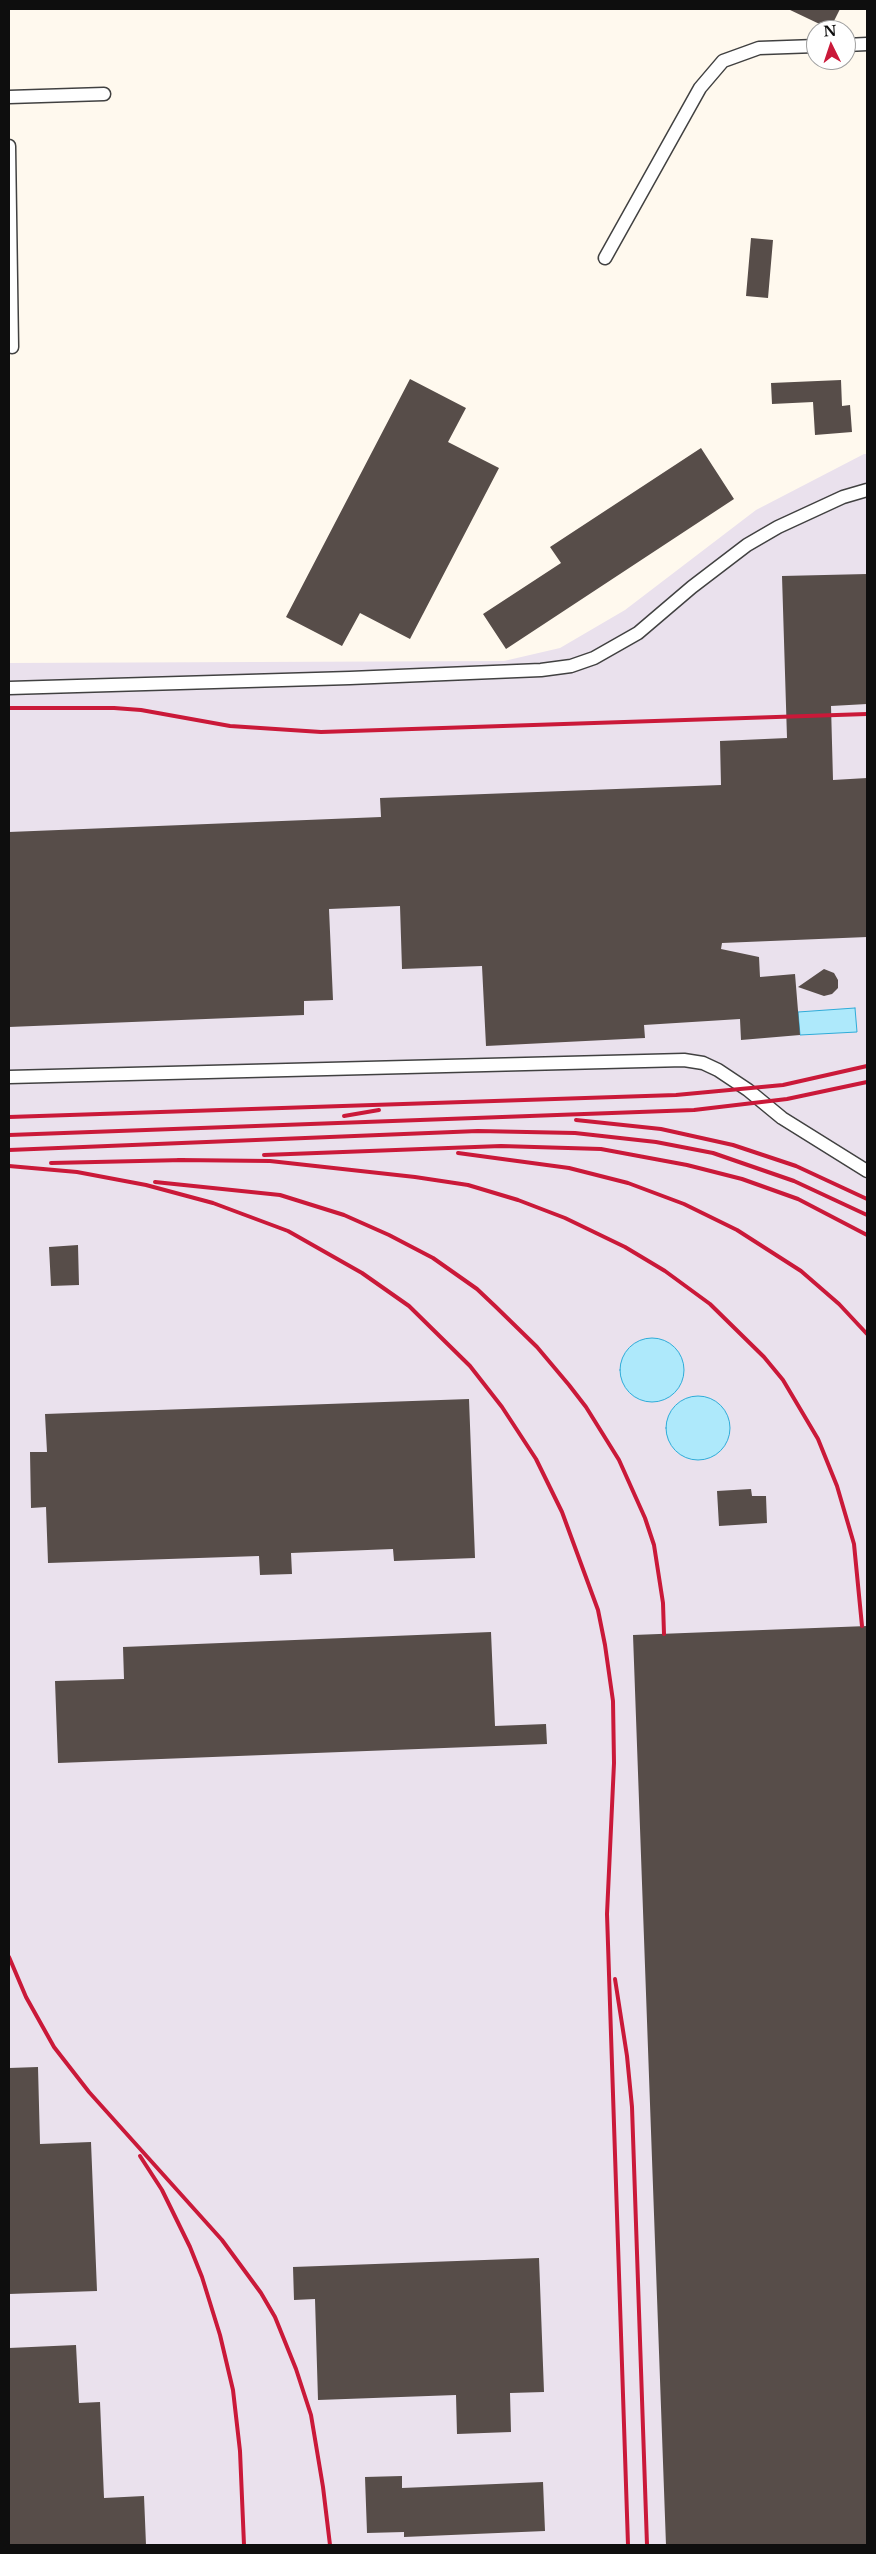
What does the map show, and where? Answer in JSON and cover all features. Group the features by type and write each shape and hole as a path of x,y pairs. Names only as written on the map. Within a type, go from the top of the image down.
{"lane":[{"path":"605,258 700,88 723,61 758,48 806,46"},
{"path":"9,97 104,94"},
{"path":"9,146 12,347"},
{"path":"9,688 350,678 541,670 571,666 594,658 638,633 692,587 755,540 807,512 867,490"},
{"path":"9,1077 684,1060 703,1063 718,1070 748,1090 782,1118 867,1171"}],"shaded area":[{"path":"867,454 867,2545 9,2545 9,663 504,661 560,648 625,610 756,510"}],"water":[{"path":"855,1008 857,1032 800,1035 798,1012"},
{"path":"652,1338 664,1340 675,1347 682,1358 684,1370 682,1382 675,1393 664,1400 652,1402 640,1400 629,1393 622,1382 620,1370 622,1358 629,1347 640,1340"},
{"path":"698,1396 710,1398 721,1405 728,1416 730,1428 728,1440 721,1451 710,1458 698,1460 686,1458 675,1451 668,1440 666,1428 668,1416 675,1405 686,1398"}],"building":[{"path":"788,9 840,9 834,20 811,20"},
{"path":"751,238 773,240 768,298 746,296"},
{"path":"410,379 466,408 448,442 499,468 410,639 360,613 342,646 286,617"},
{"path":"841,380 842,406 850,405 852,432 815,435 813,402 772,404 771,383"},
{"path":"701,448 734,499 506,649 483,614 561,563 550,547"},
{"path":"867,574 867,704 831,706 833,780 867,778 867,937 722,943 721,949 759,957 760,977 795,974 800,1035 741,1040 740,1019 644,1025 645,1038 486,1046 482,966 402,969 400,906 329,909 333,1000 304,1001 304,1015 9,1027 9,832 381,817 380,798 721,785 720,741 787,738 782,576"},
{"path":"824,969 834,973 838,980 838,988 832,994 824,996 798,987"},
{"path":"78,1245 79,1285 51,1286 49,1247"},
{"path":"469,1399 475,1558 394,1561 393,1549 291,1553 292,1574 260,1575 259,1556 48,1563 46,1507 31,1508 30,1452 47,1452 45,1414"},
{"path":"751,1489 752,1496 766,1496 767,1523 719,1526 717,1491"},
{"path":"867,1626 867,2545 666,2545 633,1635"},
{"path":"491,1632 495,1726 546,1724 547,1744 58,1763 55,1681 124,1679 123,1647"},
{"path":"38,2067 40,2144 91,2142 97,2291 9,2294 9,2068"},
{"path":"539,2258 544,2392 510,2393 511,2432 457,2434 456,2395 318,2400 315,2299 294,2300 293,2267"},
{"path":"76,2345 79,2403 100,2402 104,2498 144,2496 146,2545 9,2545 9,2348"},
{"path":"402,2476 402,2488 543,2482 545,2531 404,2537 404,2532 367,2533 365,2477"}],"railway":[{"path":"9,708 114,708 141,710 230,726 321,732 867,714"},
{"path":"9,1117 676,1095 783,1085 867,1066"},
{"path":"9,1135 694,1110 787,1099 867,1082"},
{"path":"344,1116 379,1110"},
{"path":"576,1120 661,1129 733,1145 796,1166 867,1199"},
{"path":"9,1150 478,1131 575,1133 656,1142 713,1153 794,1181 867,1215"},
{"path":"264,1155 501,1146 601,1149 687,1165 742,1179 798,1199 867,1235"},
{"path":"458,1153 569,1168 628,1183 684,1204 737,1230 801,1271 839,1304 867,1334"},
{"path":"178,1160 270,1161 415,1177 468,1185 518,1200 565,1218 625,1247 665,1271 710,1304 764,1357 783,1380 818,1439 837,1486 854,1544 862,1626"},
{"path":"51,1163 184,1160"},
{"path":"9,1166 77,1172 146,1185 213,1203 288,1231 362,1273 409,1306 470,1366 502,1407 536,1459 562,1512 598,1610 613,1701 614,1763 607,1914 628,2545"},
{"path":"155,1182 280,1195 344,1215 389,1235 433,1258 477,1289 537,1347 569,1385 586,1407 619,1460 645,1518 654,1545 663,1603 664,1634"},
{"path":"9,1957 26,1997 54,2047 89,2092 222,2240 261,2293 275,2317 296,2369 311,2415 330,2545"},
{"path":"615,1979 627,2056 632,2107 647,2545"},
{"path":"140,2156 162,2190 190,2247 202,2277 220,2335 233,2390 240,2451 244,2545"}]}
